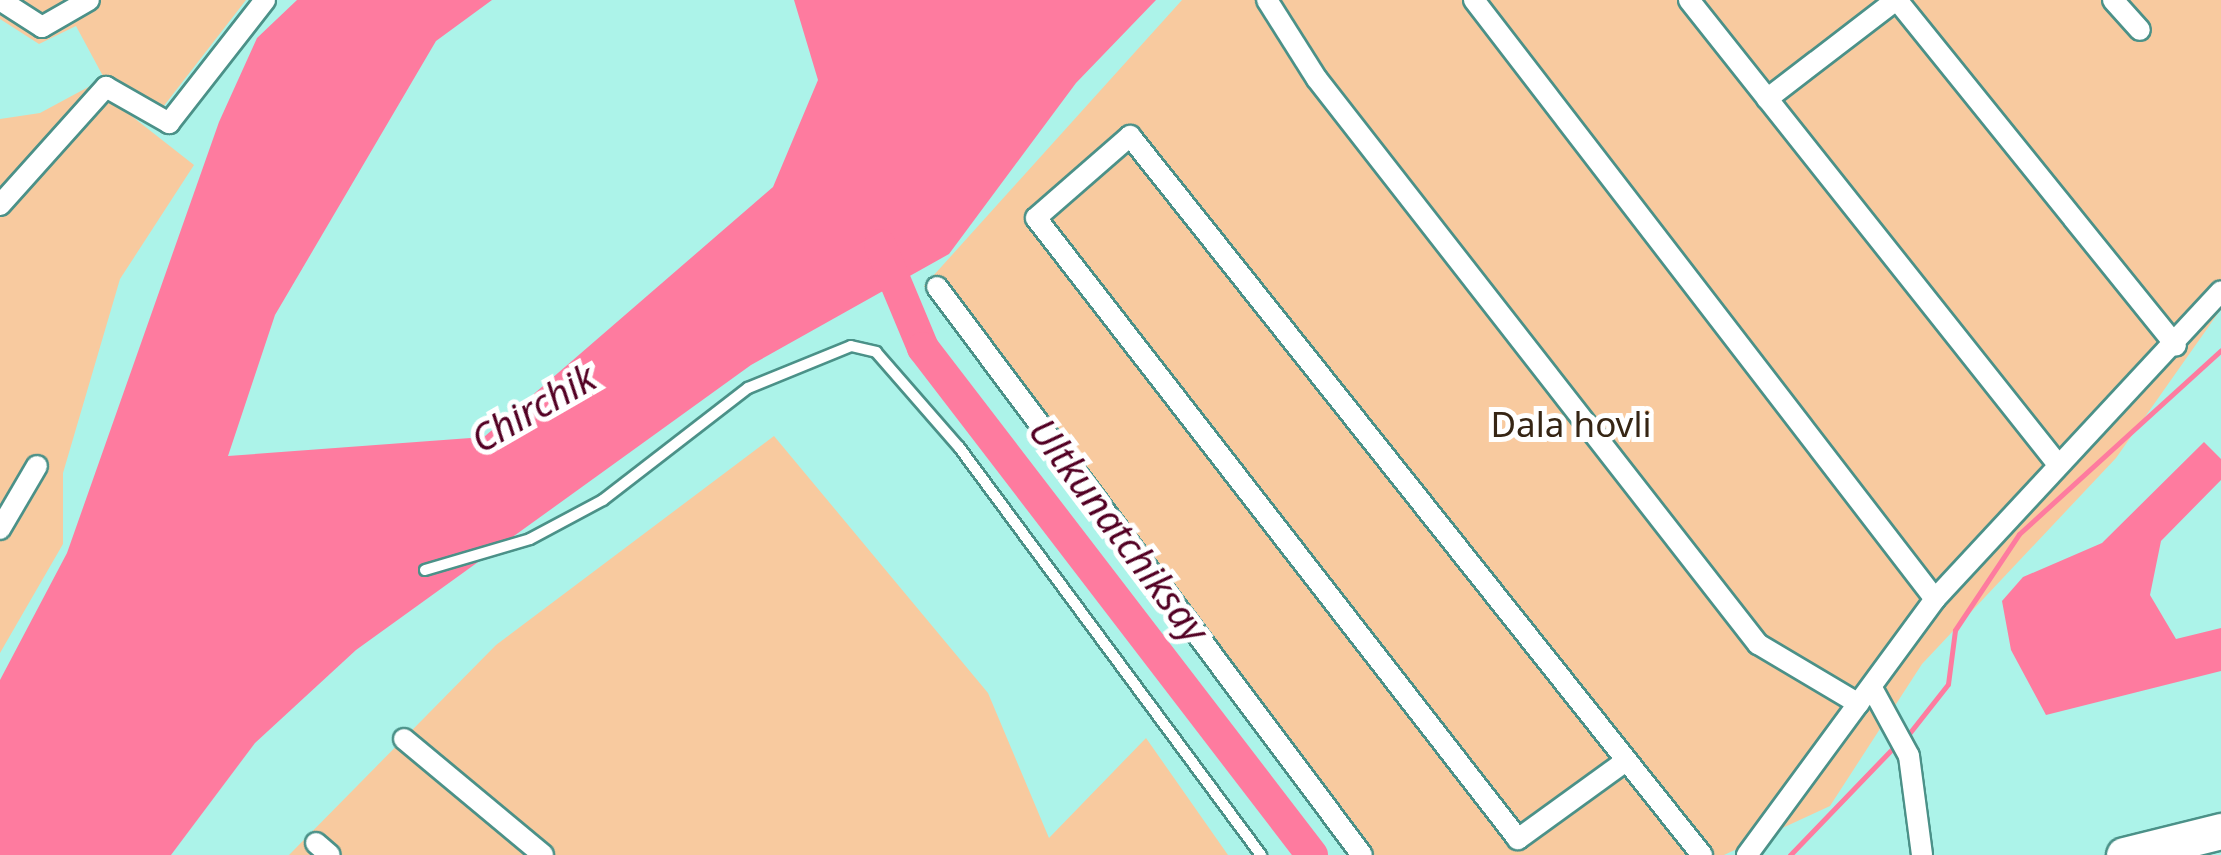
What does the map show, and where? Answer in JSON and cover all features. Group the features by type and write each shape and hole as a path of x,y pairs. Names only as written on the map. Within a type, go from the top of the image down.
{"highway":[{"path":"2124,855 2221,831"}],"street":[{"path":"0,0 42,27 89,0"},
{"path":"0,205 106,87 169,123 265,0"},
{"path":"1267,0 1316,79 1758,644 1865,696 1909,756 1922,855"},
{"path":"1474,0 1935,599"},
{"path":"1689,0 2056,462"},
{"path":"1767,99 1896,0 2176,346"},
{"path":"2114,0 2140,30"},
{"path":"1623,763 1518,839 1036,218 1130,136 1623,763 1702,855"},
{"path":"937,286 1362,855"},
{"path":"1748,855 1935,599 2056,462 2176,346 2221,291"},
{"path":"0,528 38,466"},
{"path":"404,739 543,855"}],"lane":[{"path":"425,570 530,539 603,500 748,388 851,346 876,352 959,448 1261,855"}],"green space":[{"path":"0,0 246,0 163,107 104,78 76,26 39,44 0,19"},
{"name":"Dala hovli","path":"1182,0 2221,0 2221,309 2116,458 1922,664 1830,806 1724,855 1371,855 924,286"},
{"path":"92,85 194,165 120,279 63,473 63,544 0,653 0,119 40,113"},
{"path":"774,436 988,693 1049,838 1146,738 1228,855 289,855 496,645"}],"water":[{"name":"Chirchik","path":"297,0 492,0 436,41 275,315 228,456 484,437 773,187 818,80 794,0 1156,0 1076,83 949,254 751,365 356,650 255,743 171,855 0,855 0,680 67,553 219,122 257,38"},
{"path":"2204,442 2221,459 2221,480 2161,541 2150,595 2176,639 2221,628 2221,671 2046,715 2011,650 2002,601 2023,577 2102,543"}],"waterway":[{"name":"Ultkunatchiksay","path":"880,245 923,348 1312,855"},
{"path":"1904,740 1948,684 1955,630 2019,534 2221,350"},
{"path":"1790,855 1895,746"}]}
